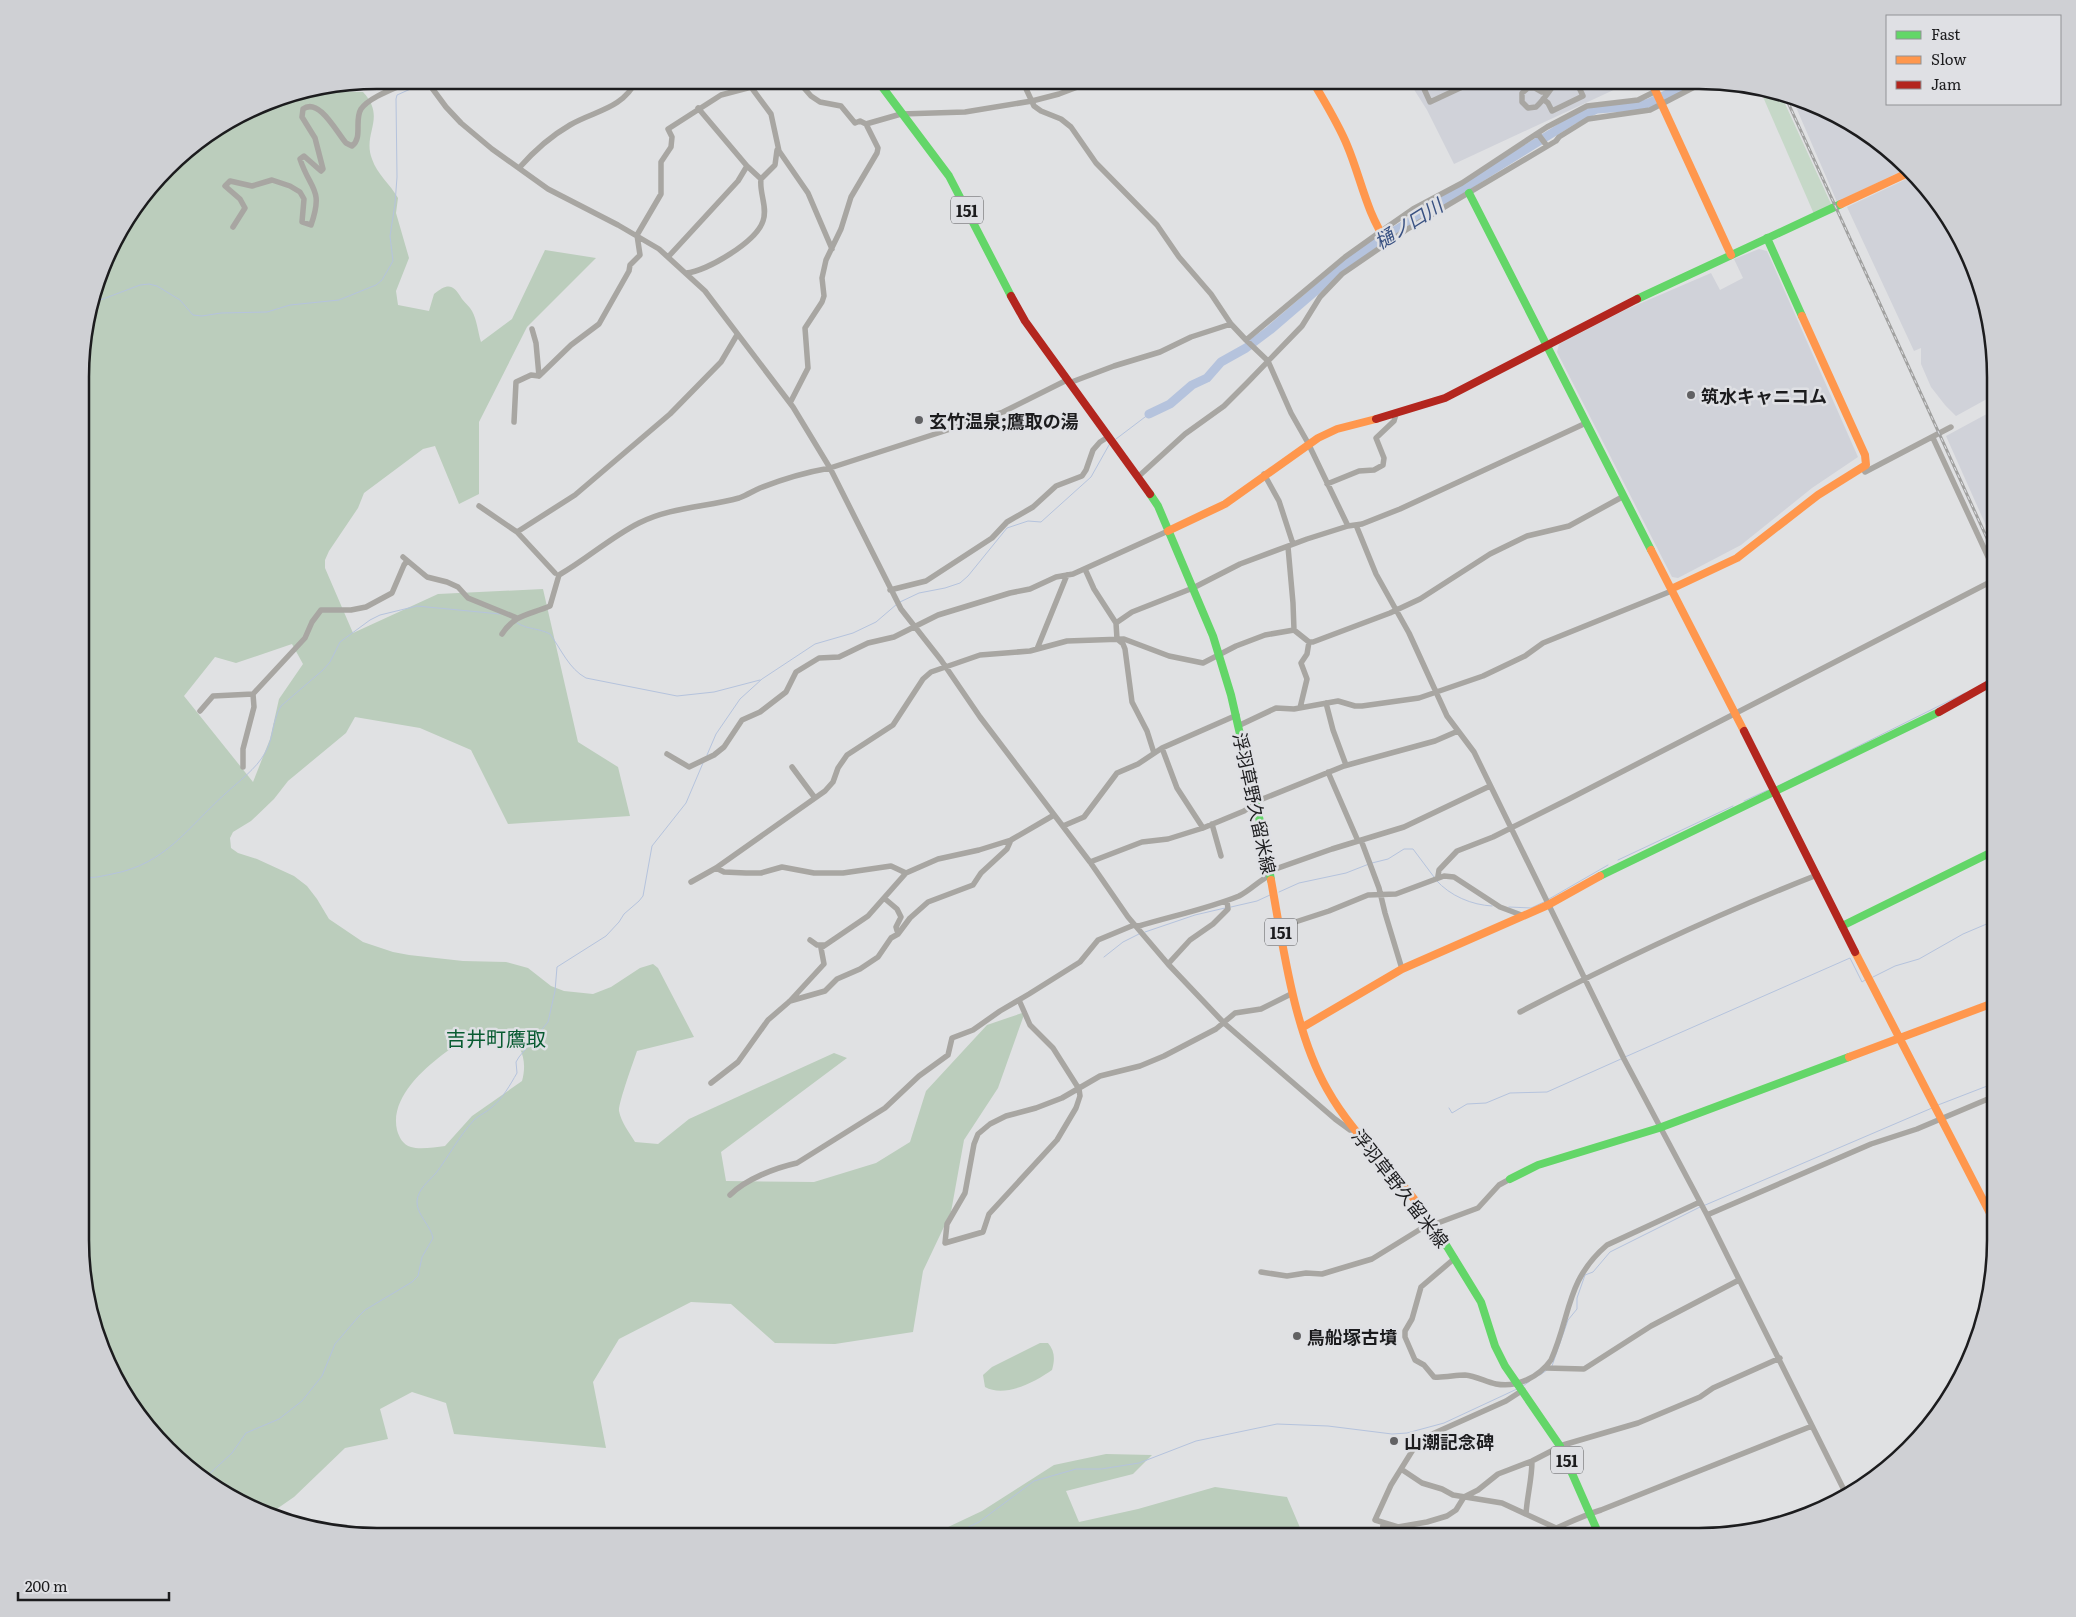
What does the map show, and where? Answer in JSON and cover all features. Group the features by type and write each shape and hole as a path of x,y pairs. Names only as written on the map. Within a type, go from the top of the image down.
{"street":[{"path":"233,227 245,208 240,199 225,186 230,181 252,186 272,180 290,186 302,196 304,202 302,222 311,225 316,205 316,193 300,159 304,156 321,171 323,169 315,138 302,117 303,109 310,106 322,112 346,144 352,146 356,141 358,116 364,106 393,89"},
{"path":"432,89 461,123 492,149 548,189 637,235 668,257 705,291 790,403 830,468 901,609 1090,862 1134,925 1224,1023 1335,1119 1350,1130 1356,1130"},
{"path":"519,168 560,132 573,124 614,106 631,89"},
{"path":"539,376 571,345 599,324 629,271 630,265 640,255 637,235 661,194 661,162 671,147 672,136 668,129 721,95 745,89"},
{"path":"750,89 772,114 777,145 776,162 761,179"},
{"path":"790,403 808,368 805,328 824,296 822,278 826,260 841,229 851,198 878,153 878,148 866,124 860,121 856,123 841,106 820,102 805,89"},
{"name":"浮羽草野久留米線","path":"883,89 949,176 1012,301 1068,382 1139,476 1158,506 1220,655 1240,725 1293,993 1307,1042 1327,1089 1356,1130 1433,1224 1455,1258 1481,1302 1499,1354 1560,1446 1596,1528"},
{"path":"1026,89 1032,102 1041,111 1061,119 1071,127 1096,163 1157,225 1179,257 1211,294 1231,324 1268,361 1291,413 1308,443 1348,526"},
{"path":"866,124 901,114 965,112 1032,102 1072,89"},
{"path":"1317,89 1347,145 1364,198 1380,233 1387,242"},
{"path":"1424,89 1430,102 1458,89"},
{"path":"1528,89 1521,94 1523,103 1529,108 1537,106 1551,89"},
{"path":"1537,89 1542,92 1549,92"},
{"path":"1544,99 1552,111 1583,96 1580,89"},
{"path":"1655,89 1731,255"},
{"path":"1247,340 1345,257 1413,209 1462,183 1587,106 1659,98 1684,89"},
{"path":"1139,476 1185,434 1224,406 1302,326 1320,297 1342,274 1387,242 1588,119 1610,113 1644,111 1659,98"},
{"path":"1609,103 1610,113"},
{"path":"686,273 697,272 709,266 754,236 764,220 761,179 747,166 698,108"},
{"path":"1539,135 1546,146"},
{"path":"777,145 782,156 808,193 832,249"},
{"path":"1498,161 1504,171"},
{"path":"668,257 738,181 747,166"},
{"path":"667,754 688,767 714,755 724,747 742,720 760,712 786,692 796,672 819,658 839,657 868,643 894,637 914,626 958,608 1030,589 1056,577 1084,569 1215,510 1308,443 1337,429 1396,414 1445,398 1628,303 1904,175"},
{"path":"1469,193 1899,1039 1987,1208"},
{"path":"1240,725 1276,708 1300,708 1338,701 1362,706 1419,698 1483,676 1524,656 1543,644 1669,592 1671,589 1737,558 1818,495 1863,469 1866,465 1866,455 1767,238"},
{"path":"502,634 509,623 517,618 550,606 559,576 581,563 620,533 642,521 687,507 740,498 760,488 812,471 830,468 1003,412 1068,382 1160,352 1190,337 1231,324"},
{"path":"532,329 536,343 539,376"},
{"path":"517,532 575,495 670,414 721,362 737,335"},
{"path":"514,422 516,382 531,375 539,376"},
{"path":"1327,484 1359,471 1374,470 1383,465 1384,458 1376,438 1394,421 1396,414"},
{"path":"1116,623 1132,612 1193,588 1240,564 1400,509 1586,423"},
{"path":"1863,469 1864,472 1933,438 1951,427"},
{"path":"890,590 926,581 992,538 1007,522 1033,507 1056,486 1082,476 1093,450 1100,442 1109,438"},
{"path":"1933,438 1987,555"},
{"path":"1264,474 1278,501 1290,546 1294,630"},
{"path":"691,882 716,868 825,791 847,755 893,725 923,679 931,672 980,655 1015,653 1067,641 1124,639 1169,656 1206,662 1265,635 1294,630 1310,642 1319,640 1420,599 1490,554 1527,536 1569,526 1624,496"},
{"path":"479,506 517,532 555,573"},
{"path":"1356,525 1376,574 1409,633 1447,716 1474,752 1584,979 1659,1128 1708,1215 1844,1490"},
{"path":"200,711 213,696 253,694 305,638 312,622 321,610 351,610 366,607 392,592 405,559 427,577 453,585 468,598 517,618"},
{"path":"1084,569 1094,589 1116,623 1117,639 1123,644 1125,649 1132,702 1147,731 1154,753"},
{"path":"1037,649 1067,575"},
{"path":"1436,878 1439,870 1457,851 1511,828 1987,585"},
{"path":"1300,708 1307,679 1301,663 1307,654 1310,642"},
{"path":"1303,1027 1402,969 1524,916 1546,902 1928,718 1987,685"},
{"path":"243,767 243,750 254,707 253,694"},
{"path":"1326,703 1346,766"},
{"path":"1063,826 1084,817 1116,773 1144,760 1162,748 1237,714"},
{"path":"1090,862 1142,842 1168,839 1203,828 1328,772 1435,741 1458,731"},
{"path":"1162,748 1177,788 1203,828"},
{"path":"792,767 815,798"},
{"path":"1328,772 1370,863 1381,894 1402,969"},
{"path":"1168,964 1190,940 1214,924 1228,905 1270,873 1413,824 1466,796 1490,786"},
{"path":"711,1083 738,1062 768,1020 790,1001 824,964 821,948 868,916 906,873 938,859 979,850 1011,840 1054,816"},
{"path":"1212,824 1221,856"},
{"path":"790,1001 825,991 837,979 878,957 891,938 898,934 910,918 928,902 973,885 982,873 1007,849 1011,840"},
{"path":"1842,926 1987,854"},
{"path":"716,868 724,872 761,873 782,867 814,873 843,872 891,866 906,873"},
{"path":"1520,1012 1584,979 1761,897 1817,875"},
{"path":"1280,927 1329,911 1368,895 1396,894 1436,878 1454,876 1500,907 1524,916"},
{"path":"884,898 897,909 901,917 896,927 898,934"},
{"path":"730,1195 742,1185 784,1166 797,1163 816,1149 878,1113 919,1076 948,1055 952,1038 973,1030 1000,1010 1080,962 1098,940 1134,925 1139,926 1228,905"},
{"path":"810,940 817,945 825,945"},
{"path":"1019,1000 1030,1025 1053,1048 1079,1088 1080,1096 1076,1108 1057,1140 989,1214 983,1232 945,1243 947,1224 965,1193 968,1170 978,1134 990,1124 1006,1116 1036,1108 1079,1088 1088,1081 1100,1076 1140,1066 1164,1056 1190,1044 1224,1023 1235,1013 1261,1009 1293,993"},
{"path":"1261,1272 1287,1276 1306,1273 1322,1274 1372,1259 1433,1224 1478,1208 1499,1185 1538,1165 1659,1128 1987,1005"},
{"path":"1708,1215 1872,1144 1917,1129 1987,1100"},
{"path":"1700,1202 1607,1245 1595,1255 1576,1283 1555,1352 1546,1368 1506,1401 1419,1440 1391,1485 1375,1520 1383,1524 1398,1526 1427,1522 1447,1516 1456,1510 1464,1497 1478,1490 1498,1474 1532,1461 1560,1446 1638,1424 1700,1397 1713,1388 1780,1358"},
{"path":"1455,1258 1421,1287 1412,1319 1405,1331 1404,1337 1415,1360 1424,1365 1434,1377 1466,1375 1496,1384 1521,1388"},
{"path":"1546,1368 1584,1369 1651,1326 1740,1280"},
{"path":"1401,1469 1422,1483 1442,1489 1452,1495 1502,1503 1554,1528 1558,1528 1590,1513 1812,1426"},
{"path":"1526,1514 1526,1502 1532,1478 1532,1461"},
{"path":"1383,1524 1383,1528"}],"shaded area":[{"path":"1414,89 1616,89 1454,164 1427,110"},
{"path":"1795,105 1827,118 1843,127 1875,148 1901,171 1837,202"},
{"path":"1908,178 1928,201 1958,249 1972,284 1985,339 1987,399 1956,416 1931,387 1921,364 1921,348 1914,351 1847,207"},
{"path":"1759,249 1767,251 1858,457 1812,488 1741,545 1678,578 1672,577 1557,352 1559,344 1625,310 1711,273 1720,290 1743,278 1734,259"},
{"path":"1987,414 1987,528 1946,436"}],"green space":[{"path":"338,91 363,92 370,101 373,110 374,118 370,141 372,159 398,198 396,213 409,258 396,291 398,305 429,311 434,294 443,288 453,288 472,311 481,342 512,319 545,250 596,258 527,327 479,422 479,494 459,504 435,446 423,449 364,493 358,508 329,551 325,560 325,568 353,633 438,594 543,589 578,742 618,767 630,816 508,824 471,750 420,728 355,717 346,733 288,781 274,799 251,821 233,832 230,838 231,848 238,853 257,859 294,876 307,886 329,919 363,942 393,952 463,961 506,962 528,968 551,986 564,991 593,994 611,987 640,968 653,964 658,968 694,1037 637,1051 619,1107 623,1123 635,1142 658,1144 689,1119 834,1053 847,1058 721,1152 726,1181 814,1182 876,1163 910,1142 926,1091 987,1025 1025,1012 998,1088 964,1140 951,1212 923,1271 913,1332 835,1344 775,1343 731,1304 691,1302 619,1339 593,1382 606,1448 454,1434 446,1403 412,1392 380,1409 388,1439 345,1448 294,1497 276,1510 249,1499 201,1469 173,1444 148,1416 118,1368 104,1333 94,1297 89,1259 89,358 94,320 104,284 118,249 148,201 173,173 201,148 249,118 284,104 320,94","holes":["292,644 303,664 279,699 270,739 253,782 184,696 215,657 236,663","493,1028 502,1031 515,1041 520,1048 524,1063 522,1081 472,1116 445,1146 419,1148 406,1144 398,1133 396,1119 402,1098 416,1078 433,1062 467,1040"]},
{"path":"1763,96 1784,102 1832,206 1814,214"},
{"path":"1040,1343 1048,1343 1052,1349 1054,1359 1052,1370 1029,1384 1011,1390 993,1390 985,1387 983,1375 992,1367"},
{"path":"1106,1454 1152,1455 1133,1474 1066,1491 1079,1522 1138,1509 1215,1487 1287,1497 1300,1528 946,1528 982,1511 1054,1465"}],"waterway":[{"path":"99,300 140,285 149,284 157,286 180,300 193,315 202,316 221,313 267,312 290,305 339,300 376,285 382,280 393,261 390,236 397,177 396,99 397,95 410,89"},
{"name":"樋ノ口川","path":"1149,414 1170,404 1192,385 1207,378 1221,362 1246,348 1270,330 1349,262 1372,245 1573,120 1597,109 1639,106 1678,89"},
{"path":"1116,439 1149,414"},
{"path":"900,602 919,593 960,583 968,576 1007,528 1028,521 1041,522 1091,477 1109,445"},
{"path":"707,755 716,734 740,699 762,679 815,644 853,633 876,622 897,604"},
{"path":"89,878 131,869 147,862 187,832 211,807 252,770 261,759 268,747 281,706 323,670 330,662 340,642 370,620 380,615 417,606 500,614"},
{"path":"517,623 550,634 570,664 586,678 677,696 714,692 760,680"},
{"path":"1776,787 1965,693"},
{"path":"209,1474 232,1453 246,1433 279,1419 302,1401 322,1376 335,1344 365,1310 412,1282 418,1276 422,1257 433,1238 417,1206 419,1193 436,1173 469,1126 476,1118 496,1103 512,1082 517,1073 516,1062 548,1022 555,991 557,967 606,936 624,914 643,896 652,846 686,803 703,763"},
{"path":"1744,801 1768,790"},
{"path":"1618,860 1733,806"},
{"path":"1372,863 1388,859 1404,849 1413,849 1434,877"},
{"path":"1279,892 1299,883 1346,873 1369,864"},
{"path":"1549,899 1608,865"},
{"path":"1436,880 1448,891 1462,899 1492,906"},
{"path":"1231,907 1257,901 1270,895"},
{"path":"1509,907 1531,908 1546,901"},
{"path":"1145,932 1195,915 1225,908"},
{"path":"1873,977 1895,966 1919,959 1963,934 1987,924"},
{"path":"1104,957 1123,942 1139,934"},
{"path":"1625,1057 1850,958 1862,982 1865,980"},
{"path":"1449,1108 1452,1113 1467,1104 1486,1103 1510,1093 1547,1092 1621,1059"},
{"path":"1938,1105 1987,1086"},
{"path":"1703,1206 1932,1108"},
{"path":"1552,1366 1568,1320 1577,1309 1577,1298 1585,1275 1593,1272 1610,1252 1700,1207"},
{"path":"1540,1375 1547,1370"},
{"path":"1523,1386 1530,1381"},
{"path":"967,1528 979,1522 1034,1481 1076,1469 1101,1469 1139,1463 1196,1441 1277,1424 1328,1426 1392,1434 1407,1433 1444,1423 1517,1389"}],"railway":[{"path":"1788,103 1987,538"}],"traffic: fast":[{"path":"884,89 949,176 1011,296"},
{"path":"1469,193 1651,550"},
{"path":"1637,299 1841,204"},
{"path":"1767,238 1802,316"},
{"path":"1150,494 1158,506 1213,636 1231,695 1264,839 1271,880"},
{"path":"1600,876 1939,712"},
{"path":"1842,926 1987,854"},
{"path":"1510,1179 1538,1165 1659,1128 1849,1057"},
{"path":"1435,1227 1481,1302 1495,1346 1505,1366 1560,1446 1596,1528"}],"traffic: slow":[{"path":"1317,89 1343,137 1374,219 1387,242"},
{"path":"1655,89 1731,255"},
{"path":"1841,204 1904,175"},
{"path":"1671,589 1737,558 1818,495 1866,465 1865,455 1802,316"},
{"path":"1168,531 1225,504 1318,438 1337,429 1376,419"},
{"path":"1651,550 1744,731"},
{"path":"1303,1027 1402,969 1548,905 1600,876"},
{"path":"1271,880 1291,987 1306,1041 1316,1066 1327,1089 1352,1126 1409,1192 1435,1227"},
{"path":"1855,952 1987,1208"},
{"path":"1849,1057 1987,1005"}],"traffic: jam":[{"path":"1011,296 1025,321 1150,494"},
{"path":"1376,419 1445,398 1637,299"},
{"path":"1939,712 1987,685"},
{"path":"1744,731 1855,952"}],"place":[{"name":"筑水キャニコム","path":"1691,395"},
{"name":"玄竹温泉;鷹取の湯","path":"919,420"},
{"name":"鳥船塚古墳","path":"1297,1336"},
{"name":"山潮記念碑","path":"1394,1441"}],"district":[{"name":"吉井町鷹取","path":"496,1037"}]}
